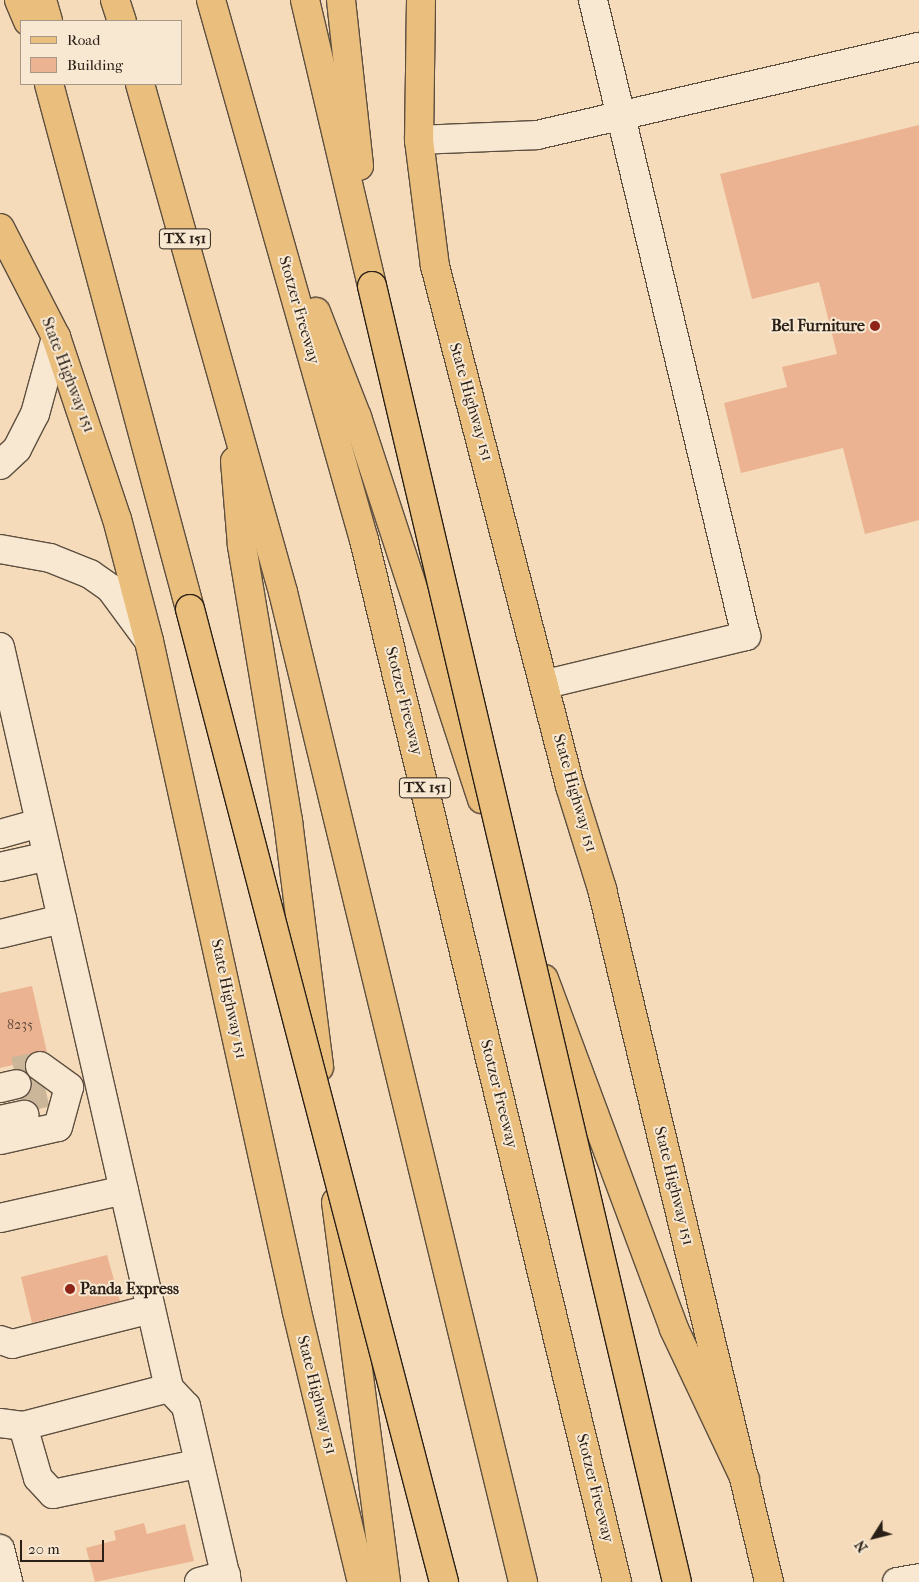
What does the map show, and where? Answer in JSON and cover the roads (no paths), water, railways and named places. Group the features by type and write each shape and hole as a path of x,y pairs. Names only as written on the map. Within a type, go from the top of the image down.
{"main road":[{"path":"19,0 28,20"},
{"path":"42,0 48,20"},
{"path":"116,0 122,20"},
{"name":"Stotzer Freeway","path":"211,0 364,540 617,1582"},
{"path":"305,0 677,1582"},
{"path":"341,0 372,286"},
{"name":"State Highway 151","path":"422,0 419,140 439,283 546,684 570,786 602,888 769,1582"},
{"path":"49,85 76,172 444,1582"},
{"path":"63,85 76,172"},
{"name":"TX 151","path":"140,85 230,394 298,648 523,1582"},
{"path":"253,147 357,417 542,972 674,1329 745,1478"},
{"name":"State Highway 151","path":"0,228 56,337 101,466 149,641 297,1312 362,1582"},
{"path":"230,394 242,546 288,821 386,1582"}],"street":[{"path":"546,684 746,636 593,0"},
{"path":"419,140 537,135 919,47"},
{"path":"0,465 17,449 35,414 56,337"},
{"path":"0,549 50,558 90,574 110,588 149,641"},
{"path":"0,647 169,1388 186,1406 197,1464 226,1579 198,1582"},
{"path":"0,834 40,823"},
{"path":"0,867 48,856"},
{"path":"0,934 62,919"},
{"path":"25,1091 100,1083"},
{"path":"0,1140 58,1127 25,1091"},
{"path":"0,1218 124,1190"},
{"path":"4,1344 152,1309"},
{"path":"169,1388 11,1425 38,1478 53,1494 197,1464"},
{"path":"0,1549 8,1582"},
{"path":"898,1582 919,1578"}],"tunnel":[{"path":"14,1071 40,1066"},
{"path":"20,1099 46,1093"}],"place":[{"name":"Bel Furniture","path":"875,326"},
{"name":"Panda Express","path":"70,1289"}]}
